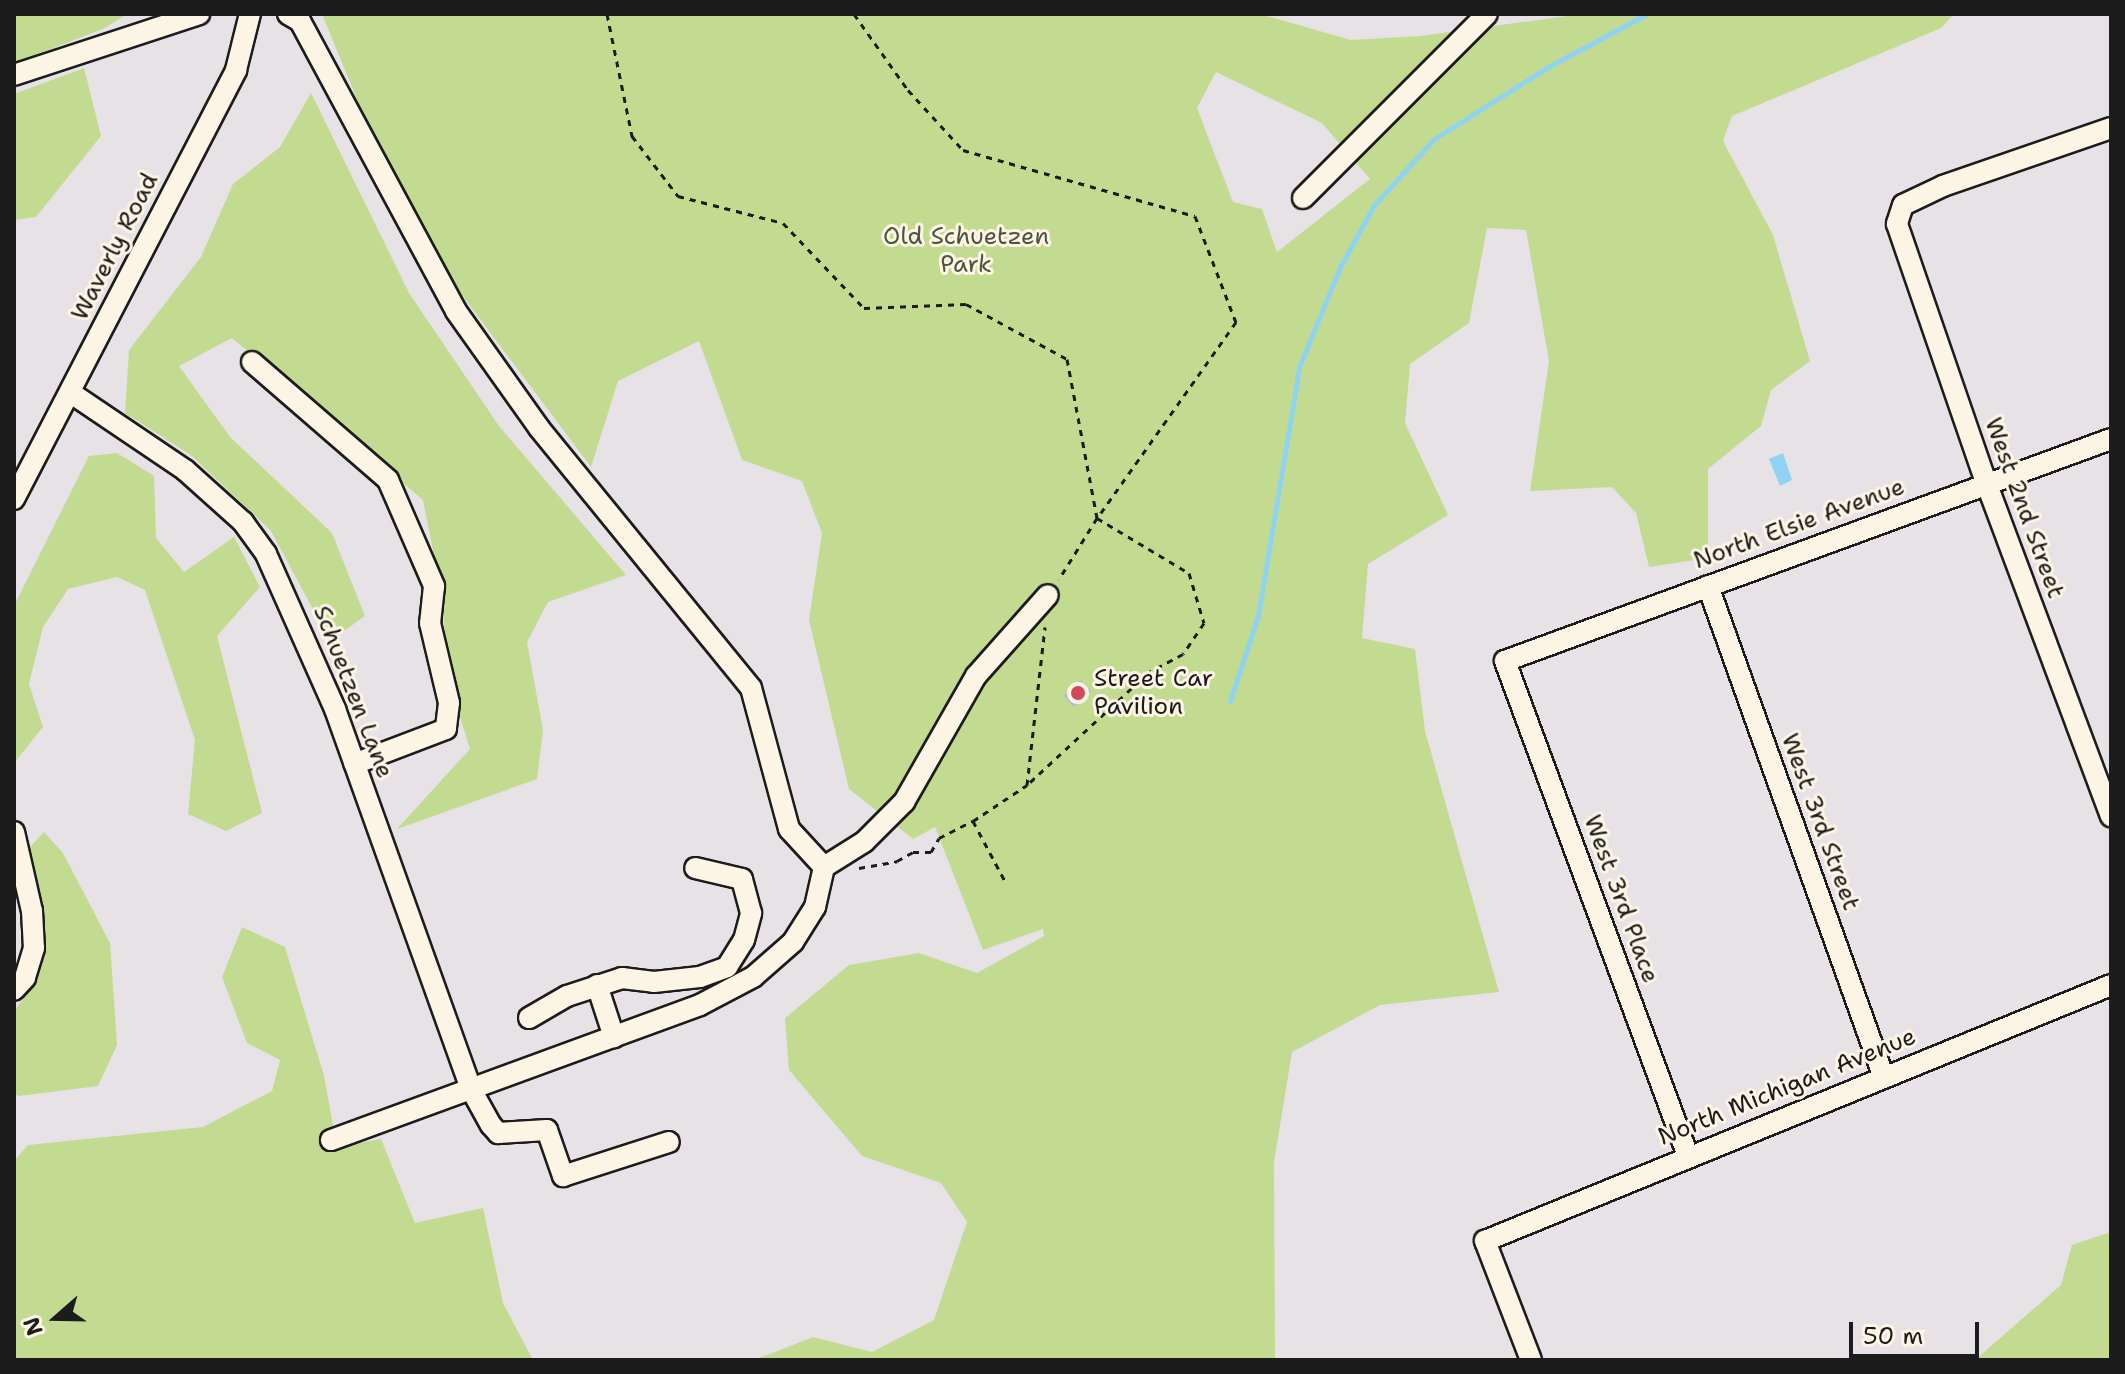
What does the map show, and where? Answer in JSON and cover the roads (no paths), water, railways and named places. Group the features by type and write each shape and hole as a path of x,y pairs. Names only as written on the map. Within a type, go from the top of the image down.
{"street":[{"path":"14,75 199,14"},
{"name":"Waverly Road","path":"14,499 236,70 250,14"},
{"path":"288,14 300,21 456,311 539,428 751,688 789,829 824,867"},
{"path":"1303,198 1487,14"},
{"name":"West 2nd Street","path":"2111,128 1943,186 1903,205 1898,214 1986,482 2111,816"},
{"path":"252,362 388,480 434,586 430,623 449,703 446,729 354,764"},
{"name":"Schuetzen Lane","path":"71,393 185,470 243,522 297,616 472,1091 498,1133 547,1130 563,1176 669,1142"},
{"name":"North Elsie Avenue","path":"1505,661 1986,482 2111,439"},
{"name":"West 3rd Street","path":"1708,586 1883,1075"},
{"path":"331,1140 472,1091 700,1005 753,977 793,942 815,907 824,867 864,842 904,802 976,676 1048,595"},
{"name":"West 3rd Place","path":"1505,661 1688,1156"},
{"path":"14,832 32,911 34,948 25,978 14,990"},
{"path":"529,1018 597,985 622,978 654,982 700,977 727,967 744,940 751,913 742,879 695,868"},
{"path":"597,985 614,1037"},
{"name":"North Michigan Avenue","path":"1531,1360 1485,1241 1883,1075 2111,985"}],"water":[{"path":"1783,453 1792,480 1780,486 1769,459"}],"waterway":[{"path":"1230,701 1258,616 1299,367 1340,267 1374,205 1434,139 1548,67 1647,14"}],"place":[{"name":"Street Car Pavilion","path":"1078,693"}],"park label":[{"name":"Old Schuetzen Park","path":"966,251"}]}
